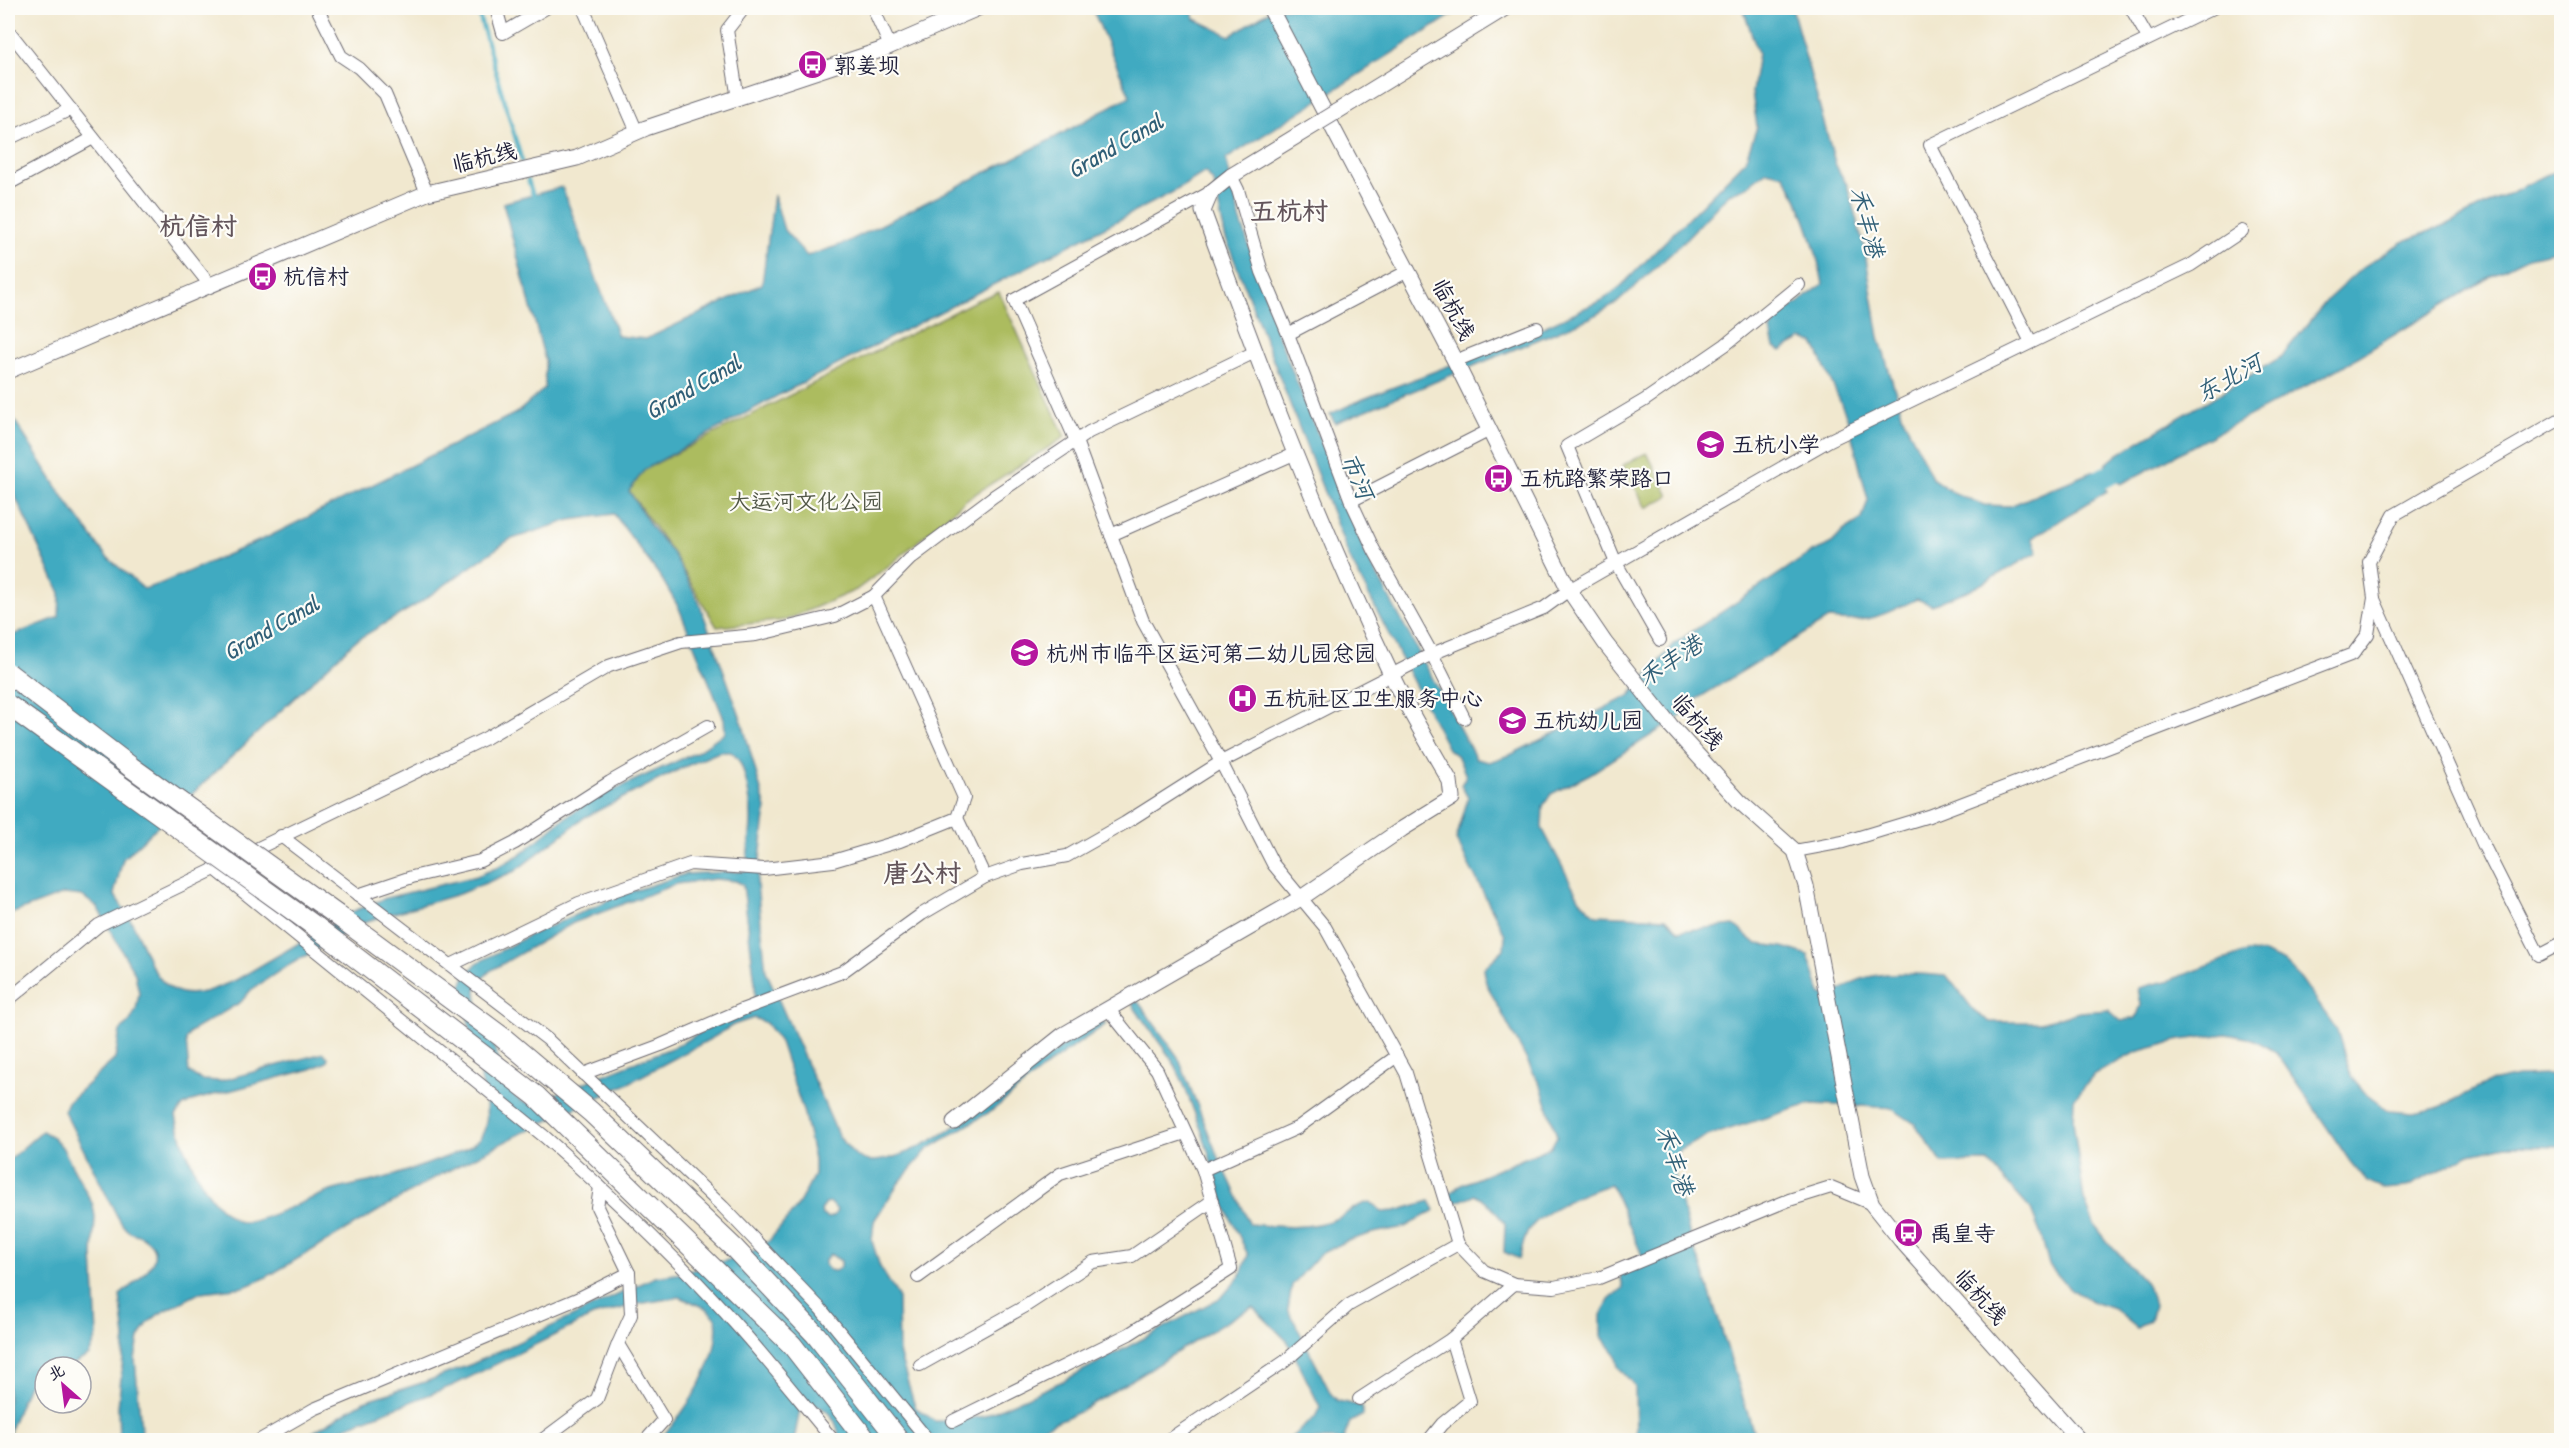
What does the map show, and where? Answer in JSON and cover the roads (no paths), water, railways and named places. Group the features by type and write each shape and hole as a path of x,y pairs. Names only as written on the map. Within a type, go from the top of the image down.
{"main road":[{"path":"8,673 131,767 446,995 562,1086 735,1249 808,1326 899,1440"},
{"path":"8,705 324,933 536,1096 792,1345 866,1440"}],"street":[{"path":"317,8 340,56 359,68 385,94 427,193"},
{"path":"496,8 503,33 546,8"},
{"path":"583,8 637,132"},
{"path":"738,99 727,30 741,12 741,8"},
{"path":"873,8 890,46"},
{"name":"临杭线","path":"8,372 427,193 578,158 637,132 890,46 978,8"},
{"name":"临杭线","path":"1270,8 1459,367 1569,590 1605,643 1671,726 1739,801 1795,851 1806,886 1862,1176 1872,1204 2079,1440"},
{"path":"1505,8 1231,176 1211,192 1014,300 1076,441 1143,621 1274,864 1325,927 1406,1073 1458,1244 1484,1271 1514,1284 1554,1287 1599,1278 1788,1200 1831,1187 1872,1204"},
{"path":"2131,8 2148,38"},
{"path":"2031,342 1930,145 2213,8"},
{"path":"8,30 210,285"},
{"path":"8,139 71,109"},
{"path":"8,184 93,138"},
{"path":"1231,176 1238,190 1262,272 1351,501 1374,550 1432,654 1464,718"},
{"path":"954,1122 1063,1035 1301,898 1452,798 1450,781 1392,675 1255,352 1203,211 1211,192"},
{"path":"587,1078 777,996 842,972 922,914 985,877 1022,864 1067,856 1125,823 1221,762 1432,654 1544,608 1569,590 1848,431 2191,265 2242,231"},
{"path":"1288,334 1408,271"},
{"path":"1660,640 1616,563 1567,446 1645,400 1725,345 1799,285"},
{"path":"1459,367 1537,328"},
{"path":"8,1000 99,925 486,738 609,666 681,642 756,635 835,616 874,596 910,559 994,496 1076,441 1145,404 1255,352"},
{"path":"2562,418 2394,515 2369,562 2374,598 2483,844 2539,955 2562,943"},
{"path":"1351,501 1490,430"},
{"path":"1111,535 1296,453"},
{"path":"874,596 964,798 957,818 985,877"},
{"path":"1795,851 1843,842 1929,816 2353,654 2368,634 2374,598"},
{"path":"358,895 412,877 480,861 515,843 610,782 708,726"},
{"path":"451,965 579,903 690,864 764,869 833,861 900,841 957,818"},
{"path":"281,836 547,1040 740,1225 820,1308 928,1440"},
{"path":"214,868 545,1137 600,1187 740,1328 833,1440"},
{"path":"953,1421 1129,1334 1231,1269 1203,1170 1157,1070 1108,1009"},
{"path":"1203,1170 1297,1128 1397,1056"},
{"path":"918,1277 1060,1174 1185,1132"},
{"path":"542,1440 597,1399 631,1315 629,1273 597,1208 600,1187"},
{"path":"920,1365 1024,1307 1093,1262 1131,1256 1212,1201"},
{"path":"1168,1440 1284,1362 1349,1305 1458,1244"},
{"path":"260,1440 314,1409 577,1299 629,1273"},
{"path":"1359,1399 1451,1339 1514,1284"},
{"path":"1429,1440 1442,1424 1470,1401 1451,1339"},
{"path":"618,1344 664,1420 646,1440"}],"water":[{"path":"1092,8 1190,8 1195,19 1230,36 1274,8 1463,8 1226,159 1239,215 1278,335 1367,556 1476,759 1489,762 1510,755 1629,696 1675,643 1812,552 1831,544 1843,531 1862,519 1868,500 1847,417 1814,343 1802,339 1781,351 1774,347 1770,330 1780,316 1823,284 1813,242 1797,200 1784,175 1767,171 1744,188 1729,194 1674,251 1618,302 1590,318 1335,423 1330,414 1518,339 1604,299 1621,286 1745,161 1757,127 1752,92 1758,53 1743,8 1792,8 1836,166 1847,185 1864,246 1879,337 1903,417 1932,478 1952,492 1984,505 2010,506 2094,471 2107,491 2032,538 2038,552 1976,587 1932,605 1917,599 1874,617 1853,620 1828,619 1695,700 1680,717 1590,774 1551,794 1543,806 1542,828 1580,900 1596,915 1666,918 1679,931 1734,925 1757,944 1783,947 1808,955 1821,995 1835,993 1853,982 1880,975 1947,976 1976,1013 1990,1022 2040,1022 2080,1012 2109,1010 2121,1021 2136,1018 2141,1005 2138,988 2170,980 2246,952 2264,953 2284,962 2301,979 2337,1030 2351,1076 2367,1095 2389,1111 2413,1113 2438,1108 2490,1082 2518,1076 2548,1075 2561,1079 2561,1147 2506,1146 2470,1154 2407,1187 2383,1189 2367,1182 2349,1160 2276,1052 2253,1039 2226,1034 2181,1040 2136,1052 2095,1074 2074,1099 2073,1121 2084,1200 2094,1224 2111,1246 2148,1285 2154,1305 2150,1320 2137,1328 2114,1309 2093,1302 2069,1288 2049,1265 2031,1210 1988,1162 1942,1163 1915,1124 1891,1108 1810,1104 1707,1136 1678,1151 1672,1167 1693,1247 1702,1267 1756,1440 1636,1440 1635,1386 1618,1367 1615,1353 1601,1336 1601,1315 1609,1300 1623,1288 1620,1274 1638,1268 1641,1253 1611,1184 1568,1201 1538,1220 1528,1231 1519,1259 1504,1252 1505,1223 1486,1201 1474,1195 1452,1204 1449,1194 1459,1186 1551,1147 1557,1136 1542,1089 1486,983 1484,968 1504,949 1505,935 1456,840 1468,798 1461,785 1466,776 1458,757 1448,749 1350,559 1225,236 1214,183 1205,172 1175,191 777,396 645,469 629,491 652,528 674,555 699,602 742,722 766,808 757,884 766,971 839,1137 849,1149 861,1159 871,1161 892,1158 915,1149 966,1120 1100,1021 1106,1024 1053,1061 993,1110 928,1149 898,1184 874,1221 872,1241 880,1267 898,1296 899,1352 915,1407 935,1421 953,1421 984,1416 1063,1381 1222,1297 1240,1276 1248,1255 1225,1206 1202,1132 1182,1080 1172,1060 1132,1003 1137,1000 1178,1057 1215,1149 1250,1224 1306,1226 1338,1218 1367,1203 1374,1204 1382,1212 1395,1211 1430,1201 1435,1210 1405,1227 1347,1241 1320,1254 1292,1285 1288,1309 1331,1394 1338,1401 1361,1406 1363,1415 1350,1422 1343,1440 1288,1440 1315,1417 1320,1407 1288,1342 1253,1307 1081,1411 1014,1440 839,1440 837,1426 831,1415 815,1405 808,1404 800,1410 794,1440 659,1440 691,1399 714,1351 716,1318 706,1308 680,1297 638,1304 593,1316 454,1385 343,1428 323,1440 300,1440 364,1401 472,1364 655,1277 682,1273 732,1259 758,1249 769,1241 797,1207 814,1175 814,1160 804,1114 780,1042 766,1023 754,1018 733,1025 625,1085 524,1132 436,1177 265,1278 244,1287 201,1292 159,1314 148,1323 139,1338 135,1359 142,1440 119,1440 118,1407 125,1338 120,1295 148,1269 153,1261 154,1253 152,1245 144,1238 129,1231 121,1222 64,1111 68,1102 115,1059 120,1031 130,1021 136,1010 139,993 135,974 97,907 82,896 64,894 8,915 8,637 59,617 60,593 8,481 8,410 66,501 106,556 144,589 270,536 518,412 545,388 545,360 503,203 562,187 618,336 646,339 762,284 774,195 784,230 807,256 843,244 1054,138 1130,96","holes":["614,514 662,579 679,608 724,719 725,732 697,752 591,800 559,822 521,854 500,866 477,876 386,898 354,911 236,980 217,988 189,994 172,989 164,983 157,975 134,926 114,894 123,859 355,641 416,605 509,540 570,520","719,752 731,752 739,762 749,793 751,816 745,871 685,874 618,896 528,936 477,963 465,976 461,988 486,1102 484,1130 475,1143 420,1167 327,1192 255,1221 240,1222 228,1215 217,1204 198,1176 184,1145 176,1116 183,1106 195,1100 311,1069 327,1062 328,1057 323,1053 220,1081 202,1080 189,1073 186,1040 190,1032 241,1002 251,990 284,968 367,921 459,894 515,871 585,817","715,879 736,881 743,885 755,983 755,997 750,1005 676,1046 533,1103 520,1100 510,1090 477,1001 476,990 480,981 490,971 573,923 676,884","831,1203 837,1210 834,1216 828,1218 822,1215 821,1209 825,1204","830,1254 841,1261 841,1267 835,1271 829,1270 825,1265 825,1260"]},
{"path":"2561,170 2561,250 2528,257 2498,272 2338,369 2121,484 2106,464 2118,454 2281,357 2328,299 2363,267 2402,242 2448,224 2546,175"},
{"path":"42,1131 53,1137 62,1147 93,1205 97,1336 89,1355 33,1355 33,1382 28,1385 11,1427 9,1440 8,1440 8,1161"}],"waterway":[{"path":"477,8 522,161"},
{"path":"528,180 534,198"},
{"name":"东北河","path":"2076,493 2138,459"}],"place":[{"name":"郭姜坝","path":"813,65"},
{"name":"杭信村","path":"262,276"},
{"name":"五杭小学","path":"1711,444"},
{"name":"五杭路繁荣路口","path":"1499,478"},
{"name":"杭州市临平区运河第二幼儿园总园","path":"1025,653"},
{"name":"五杭社区卫生服务中心","path":"1242,698"},
{"name":"五杭幼儿园","path":"1512,720"},
{"name":"禹皇寺","path":"1909,1233"}],"district":[{"name":"五杭村","path":"1289,211"},
{"name":"杭信村","path":"198,226"},
{"name":"唐公村","path":"922,873"}],"water label":[{"name":"Grand Canal","path":"1115,146"},
{"name":"禾丰港","path":"1867,222"},
{"name":"Grand Canal","path":"693,387"},
{"name":"市河","path":"1357,476"},
{"name":"Grand Canal","path":"271,628"},
{"name":"禾丰港","path":"1670,661"},
{"name":"禾丰港","path":"1675,1160"}],"park label":[{"name":"大运河文化公园","path":"806,501"}]}
